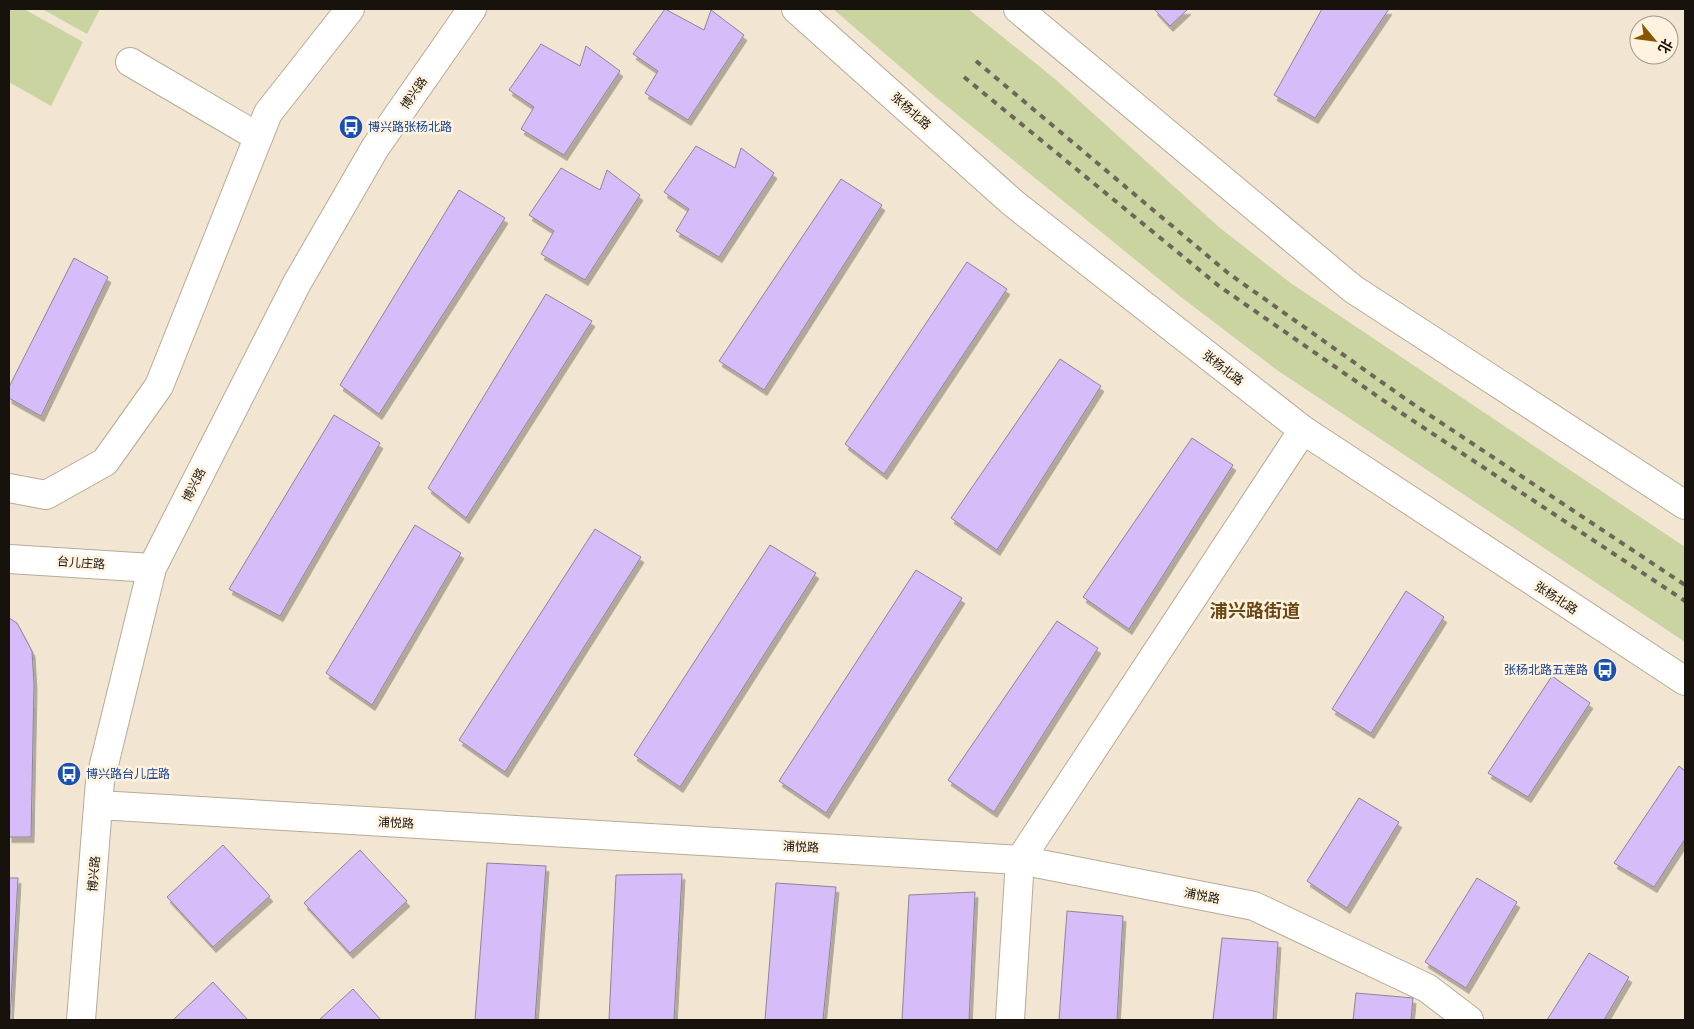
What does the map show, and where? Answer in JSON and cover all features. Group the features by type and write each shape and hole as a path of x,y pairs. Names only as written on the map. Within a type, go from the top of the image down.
{"street":[{"path":"9,488 46,495 106,462 159,386 268,114 350,9"},
{"name":"博兴路","path":"81,1020 100,781 152,568 297,283 376,148 472,9"},
{"name":"张杨北路","path":"796,9 1013,203 1303,430 1685,681"},
{"path":"1018,9 1353,289 1685,505"},
{"path":"130,62 258,137"},
{"path":"1010,1020 1020,860 1303,430"},
{"name":"台儿庄路","path":"9,559 152,568"},
{"name":"浦悦路","path":"99,805 1020,860 1254,906 1428,988 1469,1020"}],"green space":[{"path":"9,9 24,9 83,42 51,106 9,82"},
{"path":"42,9 100,9 87,34"},
{"path":"833,9 968,9 1055,79 1220,228 1292,284 1685,547 1685,642 1277,370 1181,297 932,94"}],"building":[{"path":"665,9 704,30 711,10 744,35 688,120 645,93 658,71 633,54"},
{"path":"1154,9 1188,9 1170,26"},
{"path":"1322,9 1389,9 1315,118 1274,95"},
{"path":"541,44 580,66 586,46 620,71 564,155 521,129 534,107 509,90"},
{"path":"696,146 735,168 741,148 774,173 719,257 676,231 689,209 664,192"},
{"path":"561,168 600,190 607,170 640,195 585,280 541,254 554,231 529,215"},
{"path":"841,179 882,205 764,390 719,361"},
{"path":"459,190 505,218 379,414 340,385"},
{"path":"74,258 108,277 41,416 9,398 9,387"},
{"path":"967,262 1007,289 884,474 845,444"},
{"path":"546,294 592,321 466,518 428,488"},
{"path":"1060,359 1101,386 997,550 951,518"},
{"path":"334,415 380,443 280,616 229,589"},
{"path":"1192,438 1233,465 1129,629 1083,597"},
{"path":"415,525 461,553 372,705 326,673"},
{"path":"595,529 641,557 505,772 459,740"},
{"path":"770,545 816,573 680,787 634,755"},
{"path":"916,570 962,598 826,813 779,781"},
{"path":"1406,591 1444,617 1371,733 1332,709"},
{"path":"9,618 17,623 32,651 34,684 31,837 9,837"},
{"path":"1057,621 1098,648 994,812 948,780"},
{"path":"1552,676 1590,703 1528,797 1488,773"},
{"path":"1679,766 1685,771 1685,839 1654,887 1614,863"},
{"path":"1359,798 1399,822 1347,908 1307,881"},
{"path":"223,845 270,896 213,947 167,897"},
{"path":"360,850 407,901 350,953 304,903"},
{"path":"487,863 546,866 535,1020 475,1020"},
{"path":"682,874 674,1020 609,1020 616,875"},
{"path":"9,878 18,878 10,1020 9,1020"},
{"path":"1477,878 1517,902 1466,988 1425,962"},
{"path":"776,883 836,887 823,1020 765,1020"},
{"path":"975,892 969,1020 902,1020 909,895"},
{"path":"1067,911 1123,916 1117,1020 1059,1020"},
{"path":"1222,938 1278,942 1273,1020 1213,1020"},
{"path":"1589,953 1629,977 1604,1020 1547,1020"},
{"path":"213,982 248,1020 173,1020"},
{"path":"353,989 381,1020 319,1020"},
{"path":"1356,993 1413,998 1411,1020 1353,1020"}],"railway":[{"path":"976,61 1228,273 1407,400 1685,585"},
{"path":"964,77 1219,286 1400,412 1685,601"}],"place":[{"name":"博兴路张杨北路","path":"351,127"},
{"name":"张杨北路五莲路","path":"1605,670"},
{"name":"博兴路台儿庄路","path":"69,774"}],"district":[{"name":"浦兴路街道","path":"1255,611"}]}
